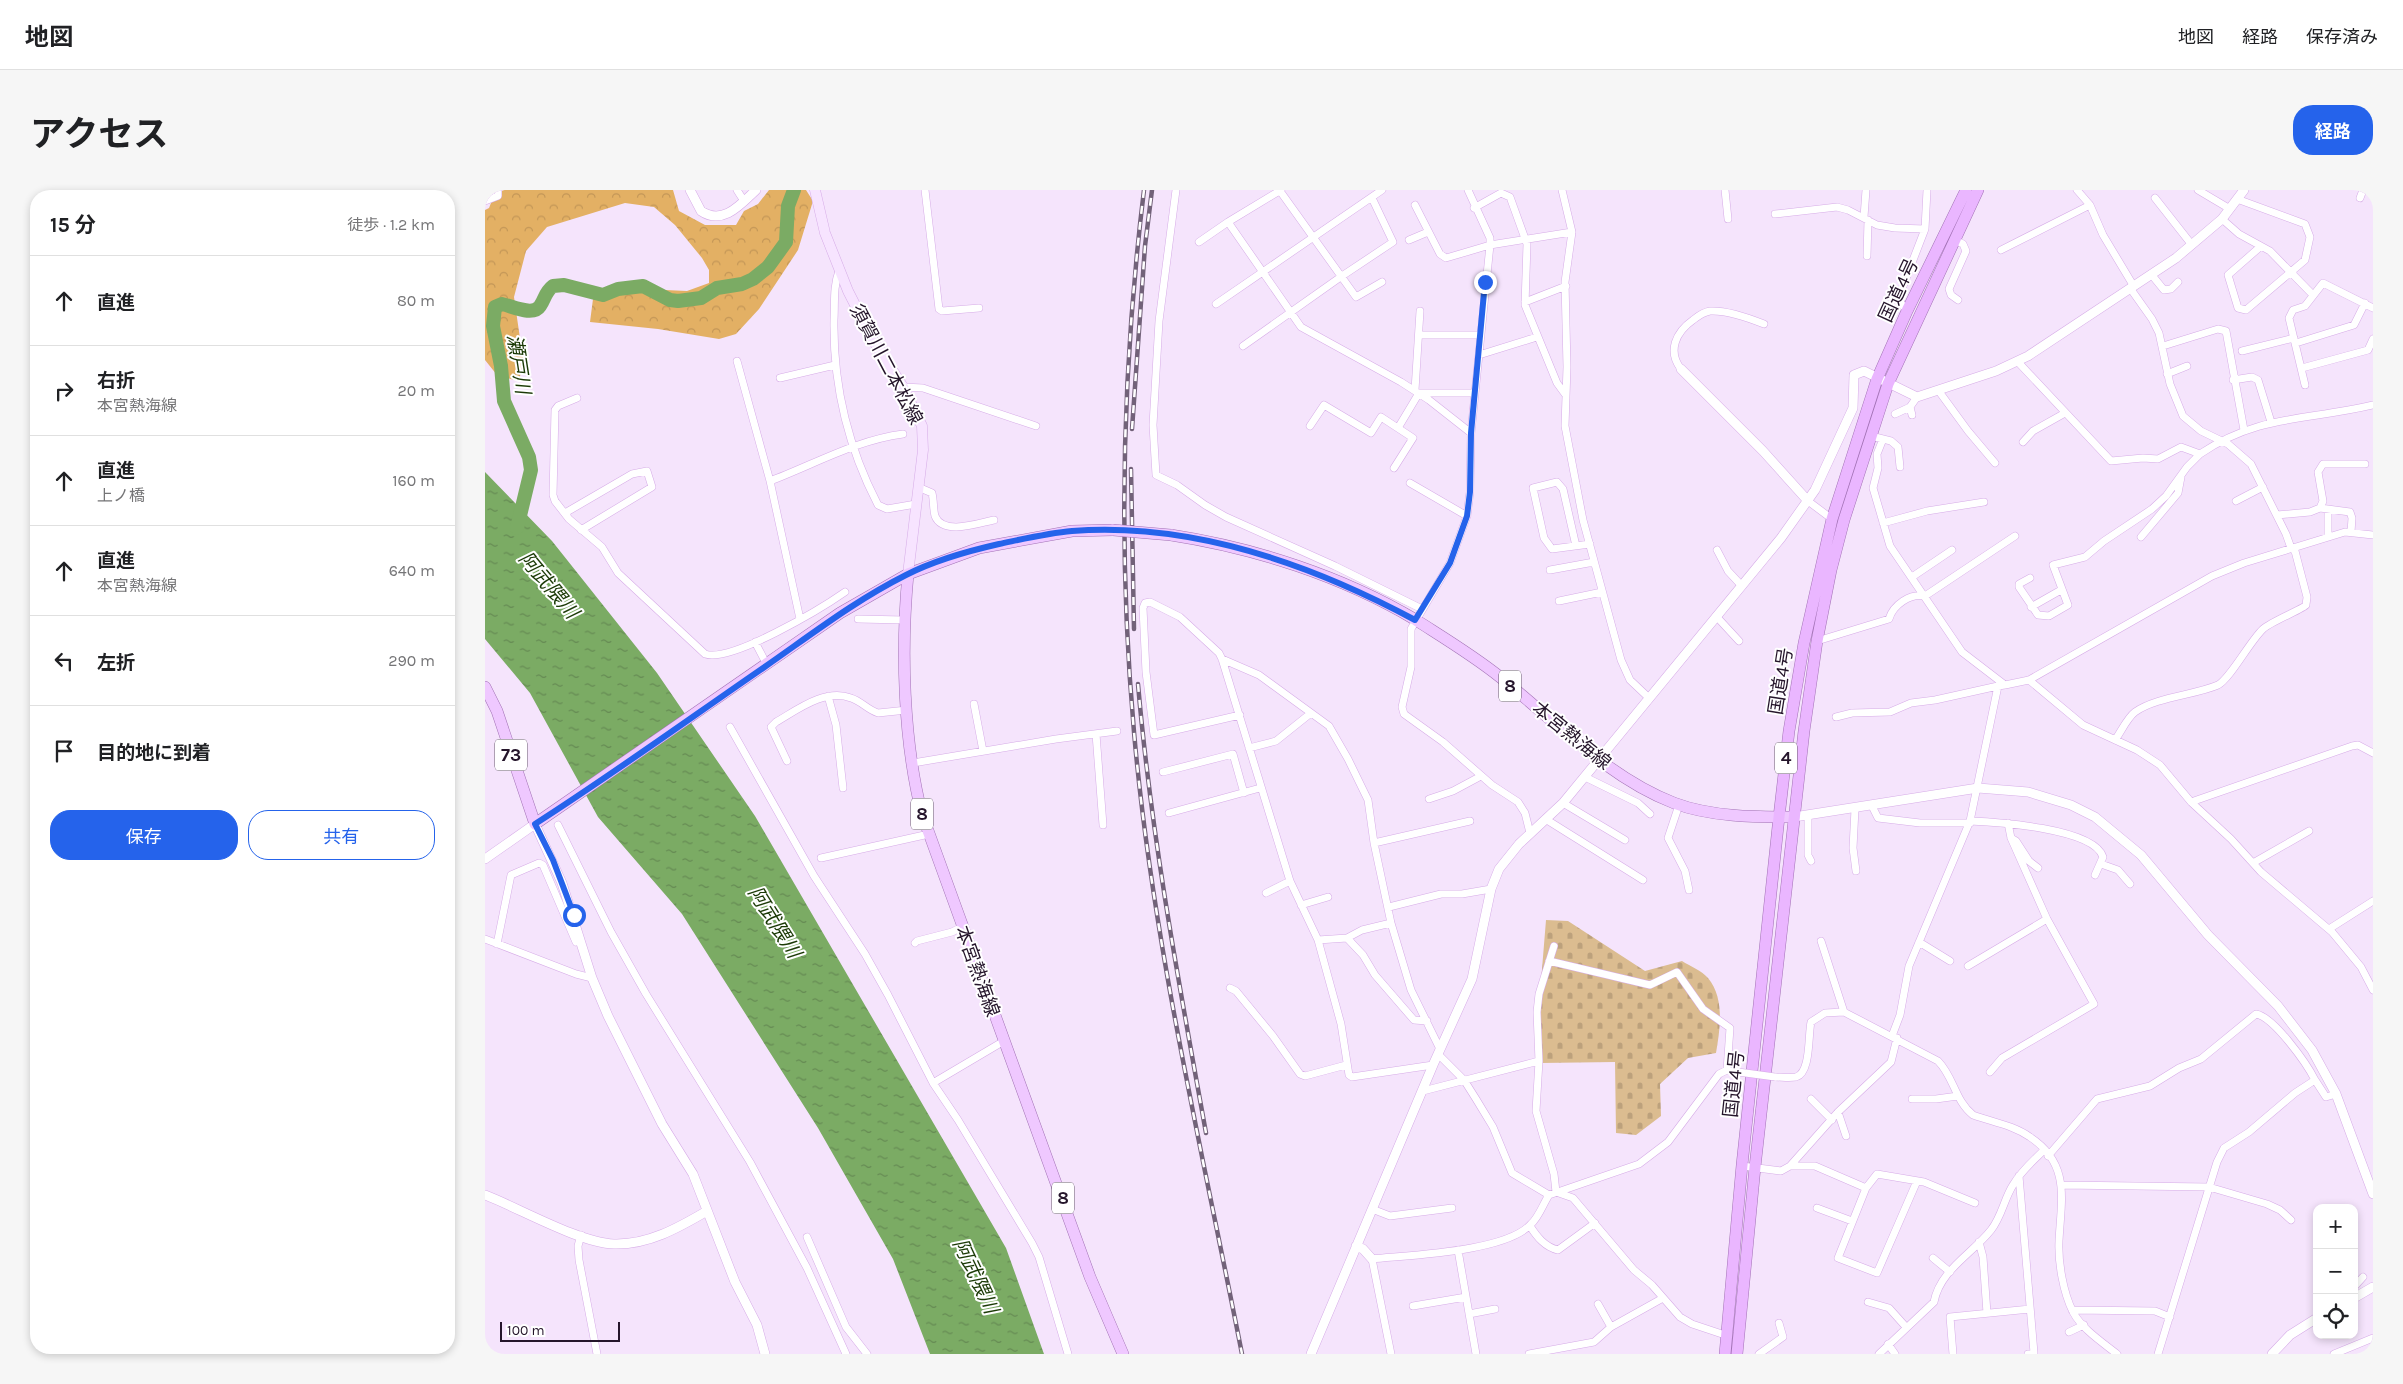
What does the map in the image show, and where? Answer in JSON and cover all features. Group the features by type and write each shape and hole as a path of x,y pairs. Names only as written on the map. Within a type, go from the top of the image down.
{"highway":[{"name":"国道4号","path":"1725,1354 1725,1335 1779,817 1789,731 1803,643 1832,519 1883,382 1907,311 1966,190"},
{"name":"国道4号","path":"1737,1354 1755,1167 1794,817 1817,641 1831,570 1871,436 1883,382 1955,240 1978,190"}],"main road":[{"name":"須賀川二本松線","path":"816,194 825,233 839,271 873,340 903,387 920,419 923,436 908,574"},
{"name":"本宮熱海線","path":"535,824 558,810 840,613 908,574 979,548 1072,531 1113,530 1171,535 1239,548 1309,571 1355,589 1415,620 1499,676 1599,760 1659,796 1679,804 1713,813 1794,817"},
{"name":"本宮熱海線","path":"908,574 904,620 907,710 918,799 962,927 1091,1277 1123,1354"},
{"name":"73","path":"485,686 500,719 523,795 535,824"}],"street":[{"path":"485,201 498,196 498,190"},
{"path":"689,190 699,209 713,216 726,215 756,190"},
{"path":"737,190 744,201"},
{"path":"925,190 939,309 942,311 979,308"},
{"path":"1176,190 1159,321 1153,425 1155,475 1177,486 1205,506 1226,517 1335,566 1422,609"},
{"path":"1199,242 1281,190 1356,297 1382,282"},
{"path":"1216,304 1383,190"},
{"path":"1468,190 1474,208 1487,231 1490,245 1479,335 1467,516 1450,563 1411,629 1410,671 1402,711 1443,742 1481,776 1522,806 1530,834"},
{"path":"1563,190 1572,232 1565,286 1567,367 1565,426 1571,465 1594,562 1621,660 1630,680 1648,697"},
{"path":"1725,190 1728,219"},
{"path":"1866,190 1867,256"},
{"path":"1907,311 1898,299 1925,229 1927,190"},
{"path":"2077,190 2090,205 2103,235 2152,319 2163,346 2167,374 2184,418 2201,431 2221,440 2245,456 2251,464 2277,515 2291,548 2295,551 2305,586 2306,604 2303,608 2279,617 2265,627 2244,651 2229,676 2219,684 2181,695 2134,713 2115,740"},
{"path":"2198,190 2229,209"},
{"path":"1895,414 1910,407 1917,397 2018,362 2192,246 2222,218 2245,190"},
{"path":"2360,198 2363,190"},
{"path":"1474,208 1501,194 1510,197 1526,240 1525,302 1537,337 1557,383 1565,394"},
{"path":"1243,346 1393,242 1372,198"},
{"path":"2155,198 2192,246"},
{"path":"2237,199 2305,224 2310,237 2305,260 2246,310 2238,308 2227,275 2260,247"},
{"path":"1415,205 1440,254 1446,258 1490,245 1572,232"},
{"path":"2001,250 2090,205"},
{"path":"1775,214 1837,207 1848,210 1877,225 1925,229"},
{"path":"2222,218 2239,234 2270,251 2313,295"},
{"path":"1228,222 1301,327 1417,392 1471,433"},
{"path":"1409,240 1428,232"},
{"path":"1955,240 1963,244 1966,251 1949,289 1951,295 1958,300"},
{"path":"839,271 835,283 834,297 835,364 843,413 853,447 878,505 887,508 916,504"},
{"path":"2151,274 2164,290 2171,289 2178,282"},
{"path":"2305,385 2289,318 2293,310 2305,306 2323,283 2373,308"},
{"path":"1525,302 1565,286"},
{"path":"2242,351 2354,325 2365,303"},
{"path":"1398,428 1417,392 1419,311"},
{"path":"1763,324 1727,313 1710,311 1699,315 1681,330 1676,338 1674,348 1675,360 1681,369 1763,451 1808,501 1832,519"},
{"path":"2163,346 2223,330 2228,336 2233,380 2244,430"},
{"path":"1419,335 1479,335"},
{"path":"1479,355 1537,337"},
{"path":"2302,368 2368,350 2373,339"},
{"path":"737,362 770,481 801,619"},
{"path":"2018,362 2111,461 2138,458 2158,459 2181,447 2200,454"},
{"path":"780,378 835,364"},
{"path":"2167,374 2187,366"},
{"path":"1311,1354 1439,1051 1472,979 1491,888 1503,863 1530,834 1547,820 1585,777 1808,501 1853,408 1854,375 1864,371 1883,382 1917,397"},
{"path":"2233,380 2252,377 2258,380 2271,422"},
{"path":"903,387 923,388 1036,426"},
{"path":"1938,390 1968,431 1995,462"},
{"path":"1417,392 1475,393"},
{"path":"577,398 557,406 555,410 553,495 555,501 581,530 602,547 618,573 705,654 716,654 755,642 801,619 845,592"},
{"path":"1310,426 1324,405 1371,433 1381,417 1413,438 1393,468"},
{"path":"2030,578 2019,584 2019,588 2038,615 2043,617 2068,605 2053,565 2085,558 2104,541 2160,502 2200,454 2221,440 2244,430 2271,422 2345,412 2373,405"},
{"path":"1910,407 1912,415"},
{"path":"2023,442 2033,431 2065,413"},
{"path":"770,481 853,447 886,436 903,434"},
{"path":"1871,436 1891,441 1898,447 1900,467"},
{"path":"1883,439 1877,454 1878,468 1873,488 1890,546 1961,652 2001,685"},
{"path":"2328,536 2318,472 2320,466 2328,463 2365,464"},
{"path":"565,514 632,474 647,471 652,487 581,530"},
{"path":"2141,537 2178,493 2181,477"},
{"path":"1577,546 1563,489 1557,482 1533,488 1545,538 1552,549 1577,546 1590,544"},
{"path":"1410,483 1467,516"},
{"path":"918,487 932,493 936,518 943,525 961,526 993,520"},
{"path":"2237,500 2263,487"},
{"path":"1883,523 1927,511 1984,502"},
{"path":"2277,515 2324,509 2350,512 2352,518 2351,532"},
{"path":"1836,717 1852,713 1890,712 1911,702 1935,700 2029,680 2230,567 2328,536 2351,532 2373,535"},
{"path":"1817,641 1889,619 1891,613 1898,605 1910,598 1925,596 2015,536"},
{"path":"1717,550 1728,572 1741,585"},
{"path":"1912,577 1952,550"},
{"path":"1550,570 1594,562"},
{"path":"2031,607 2061,590"},
{"path":"1559,601 1602,592"},
{"path":"1239,715 1154,735 1146,672 1144,604 1150,602 1180,617 1223,659 1260,788 1290,881 1317,940 1341,1024 1346,1066 1349,1075 1353,1077 1433,1065"},
{"path":"1716,616 1739,641"},
{"path":"858,619 904,620"},
{"path":"755,642 767,665"},
{"path":"1223,659 1259,675 1329,726 1365,790 1371,812 1373,843 1391,923 1411,990 1427,1021 1439,1051 1464,1080 1493,1127 1512,1173 1552,1193 1573,1198 1634,1270 1686,1321 1725,1335"},
{"path":"2029,680 2083,725 2137,750 2160,765 2191,802 2253,863 2329,929 2361,967 2373,990"},
{"path":"1742,1166 1781,1171 1790,1166 1838,1112 1891,1062 1894,1037 1909,966 1970,822 2001,685"},
{"path":"787,761 771,727 790,714 828,696 851,697 878,713 907,710"},
{"path":"828,696 836,725 843,788"},
{"path":"974,704 983,750"},
{"path":"1249,748 1276,741 1311,713"},
{"path":"730,727 814,876 879,978 933,1083 958,1120 1032,1243 1039,1257 1069,1354"},
{"path":"913,763 983,750 1117,731"},
{"path":"1096,734 1103,825"},
{"path":"2191,802 2352,746 2358,745 2373,753"},
{"path":"1163,772 1233,754 1244,793"},
{"path":"1429,799 1453,791 1481,776"},
{"path":"1585,777 1638,803 1650,814"},
{"path":"1169,813 1260,788"},
{"path":"1794,817 1855,809 1978,788 2015,790 2055,800 2095,817 2141,855 2208,935 2278,1006 2312,1050 2336,1094 2373,1194"},
{"path":"1563,803 1625,840"},
{"path":"1679,804 1668,838 1685,871 1689,890"},
{"path":"1872,806 1878,818 1920,823 2008,823 2052,830 2088,843 2102,854 2101,864 2095,875"},
{"path":"1855,809 1853,848 1856,871"},
{"path":"1807,816 1807,855 1811,861"},
{"path":"1547,820 1643,880"},
{"path":"1373,843 1470,821"},
{"path":"1990,1072 2002,1058 2094,1004 2047,919 2011,838 2008,823"},
{"path":"485,860 535,824 562,883 590,977"},
{"path":"558,825 611,932 646,994 750,1162 807,1268 846,1354"},
{"path":"2253,863 2309,831"},
{"path":"821,858 929,834"},
{"path":"2011,838 2016,841 2026,858 2039,868"},
{"path":"497,944 511,874 541,863 563,908 590,977 608,1016 662,1124 693,1174 735,1282 757,1325 765,1354"},
{"path":"2101,864 2118,870 2130,884"},
{"path":"1266,893 1290,881"},
{"path":"1389,908 1441,894 1463,894 1491,888"},
{"path":"1301,906 1328,897"},
{"path":"2329,929 2373,900"},
{"path":"1968,966 2047,919"},
{"path":"1317,940 1347,938 1362,930 1391,923"},
{"path":"915,943 952,932 962,927"},
{"path":"1347,938 1363,955 1375,975 1414,1020 1427,1021"},
{"path":"485,940 590,977"},
{"path":"1821,941 1844,1012"},
{"path":"1919,942 1949,960"},
{"path":"1372,1260 1458,1250 1482,1246 1503,1239 1529,1226 1552,1193 1555,1174 1536,1112 1539,1061 1537,1012 1539,994 1554,946"},
{"path":"1549,961 1650,985 1677,972 1703,1009 1730,1028 1727,1070"},
{"path":"1230,988 1236,991 1273,1036 1300,1074 1305,1076 1346,1066"},
{"path":"1552,1193 1639,1164 1668,1142 1715,1078 1727,1070 1775,1077 1796,1077 1804,1071 1810,1024 1813,1019 1825,1013 1844,1012 1938,1061 1944,1067 1963,1106 1973,1115 2015,1128 2031,1137 2046,1153 2062,1185 2060,1258 2072,1310 2084,1325 2117,1354"},
{"path":"1879,1354 1934,1302 1936,1290 1950,1272 1991,1231 2003,1212 2012,1186 2019,1176 2046,1153 2097,1099 2156,1083 2179,1068 2201,1059 2256,1014 2267,1020 2303,1060 2326,1097 2336,1094"},
{"path":"933,1083 1005,1041"},
{"path":"1423,1091 1539,1061"},
{"path":"2158,1354 2217,1162 2224,1148 2249,1132 2295,1093 2315,1080"},
{"path":"1912,1099 1936,1099 1958,1096"},
{"path":"1811,1099 1832,1120"},
{"path":"1838,1112 1846,1136"},
{"path":"1790,1166 1815,1166 1865,1188"},
{"path":"1917,1181 1877,1273 1838,1258 1865,1188 1877,1174 1924,1182 1975,1203"},
{"path":"2019,1176 2034,1353 2028,1354"},
{"path":"2062,1185 2209,1187 2267,1204 2280,1210 2291,1220"},
{"path":"485,1195 581,1235 613,1244 640,1241 662,1235 707,1212"},
{"path":"1372,1209 1390,1216 1451,1208"},
{"path":"1817,1208 1852,1221"},
{"path":"1529,1226 1539,1240 1551,1249 1558,1250 1595,1223"},
{"path":"581,1235 577,1246 597,1354"},
{"path":"807,1237 846,1327 867,1354"},
{"path":"1979,1242 1983,1257 1987,1313"},
{"path":"1357,1246 1372,1260 1391,1354"},
{"path":"1458,1250 1476,1354"},
{"path":"1933,1258 1950,1272"},
{"path":"2358,1283 2363,1277"},
{"path":"2358,1296 2373,1287"},
{"path":"1413,1306 1466,1297"},
{"path":"1529,1354 1594,1342 1611,1326 1663,1298"},
{"path":"1868,1302 1889,1308 1906,1327"},
{"path":"1598,1304 1611,1326"},
{"path":"1953,1354 1950,1317 2030,1308"},
{"path":"1469,1314 1495,1309"},
{"path":"2072,1310 2155,1311 2170,1317"},
{"path":"2272,1354 2290,1335 2313,1321"},
{"path":"1759,1354 1783,1337 1779,1323"},
{"path":"2069,1332 2084,1325"},
{"path":"2334,1354 2373,1338"},
{"path":"1889,1344 1895,1354"}],"green space":[{"path":"504,190 673,190 679,211 705,225 736,225 744,211 758,204 769,190 806,190 813,201 798,250 759,309 736,334 719,339 658,329 590,322 593,299 643,289 687,291 709,283 709,270 702,258 675,225 654,207 625,203 547,227 526,251 514,297 524,366 518,381 497,375 485,360 485,210 489,208 495,193"},
{"path":"1546,920 1568,921 1645,971 1682,961 1703,973 1708,978 1717,995 1720,1014 1716,1053 1688,1058 1660,1084 1661,1116 1636,1135 1616,1133 1615,1062 1541,1063 1539,1006"}],"water":[{"name":"阿武隈川","path":"485,472 552,541 657,673 755,816 1006,1248 1044,1354 930,1354 893,1259 818,1128 682,914 598,817 530,693 485,639"}],"waterway":[{"name":"瀬戸川","path":"517,528 531,470 529,457 504,401 501,366 493,326 495,307 502,304 533,311 540,306 553,286 564,285 603,295 618,289 643,286 670,300 678,301 701,298 717,288 742,284 753,279 768,267 786,242 788,206 794,190"}],"railway":[{"path":"1144,190 1131,325 1125,461 1126,596 1134,732 1142,810 1166,966 1195,1122 1242,1354"},
{"path":"1132,429 1145,246 1152,190"},
{"path":"1131,469 1134,629"},
{"path":"1138,684 1158,853 1206,1133"}],"route":[{"path":"574,915 553,860 535,824 558,810 840,613 908,574 944,559 979,548 1072,531 1113,530 1171,535 1239,548 1272,558 1355,589 1415,620 1450,563 1467,516 1470,492 1471,433 1485,282"}]}
